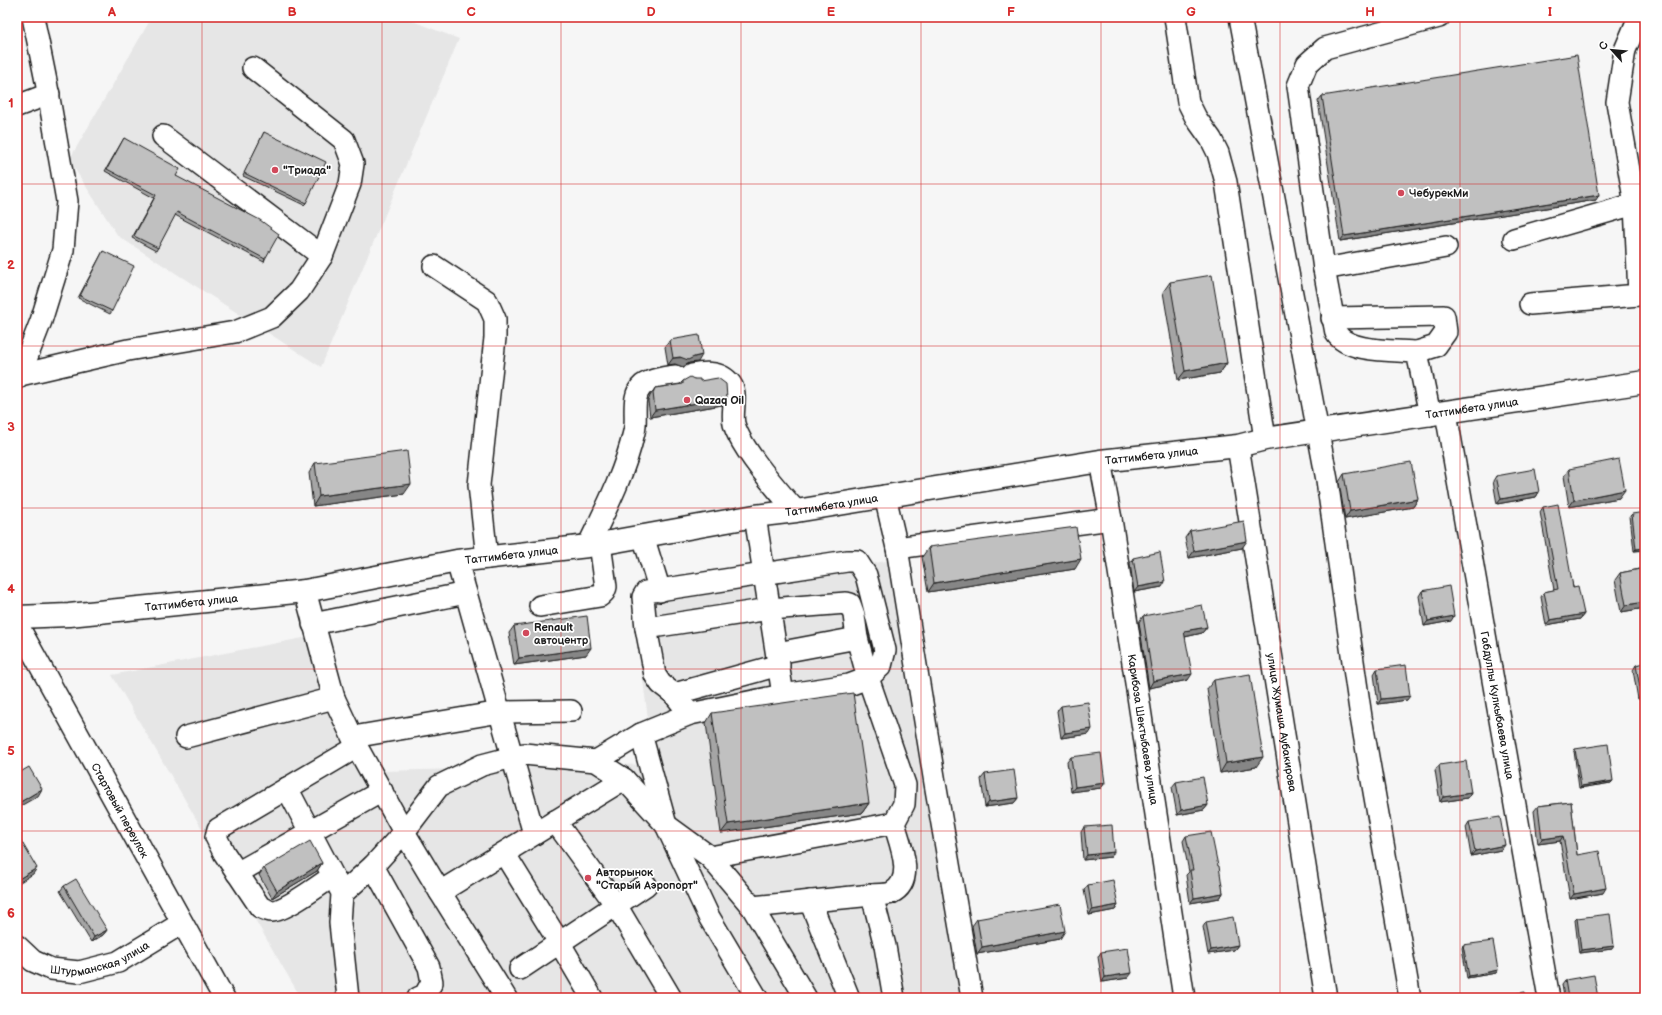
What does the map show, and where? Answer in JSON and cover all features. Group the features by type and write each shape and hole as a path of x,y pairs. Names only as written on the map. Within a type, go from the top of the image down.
{"main road":[{"name":"Таттимбета улица","path":"17,617 69,615 305,591 457,561 594,545 755,516 796,511 1100,461 1238,446 1265,439 1317,431 1644,385"}],"street":[{"path":"18,377 41,321 63,250 68,201 49,94 32,17"},
{"path":"1175,17 1188,102 1196,118 1211,139 1218,153 1226,182 1265,439"},
{"path":"1240,17 1326,480 1361,717 1410,998"},
{"path":"1332,318 1444,316 1446,332 1436,346 1417,352 1356,347 1340,339 1336,333 1332,318 1324,269 1298,86 1307,64 1325,48 1439,17"},
{"path":"1530,304 1639,295 1640,203 1617,102 1625,50 1639,17"},
{"path":"18,377 128,350 235,332 272,317 299,291 322,256 350,184 353,164 344,140 254,68"},
{"path":"17,106 49,94"},
{"path":"163,136 322,256"},
{"path":"1514,239 1640,203"},
{"path":"1324,269 1446,247"},
{"path":"434,266 487,301 496,319 479,485 487,558"},
{"name":"Габдуллы Кулкыбаева улица","path":"1417,352 1438,414 1549,998"},
{"path":"540,606 600,596 604,592 606,587 594,545 628,456 635,430 635,399 643,386 663,378 700,373 717,373 729,382 733,389 734,423 742,443 777,490 796,511"},
{"name":"улица Жумаша Аубакирова","path":"1238,446 1326,998"},
{"name":"Карибоза Шектыбаева улица","path":"1100,461 1111,519 1184,998"},
{"path":"885,496 896,548 972,998"},
{"path":"755,516 783,695"},
{"path":"896,548 1111,519"},
{"path":"644,536 660,591"},
{"path":"457,561 534,834"},
{"path":"596,761 641,734 690,714 783,695 849,685 868,678 881,666 885,650 866,575 857,561 847,561 764,573 660,591 646,592 643,597 646,628 655,675 661,684 674,694 690,714"},
{"path":"305,591 334,698 355,742 404,832 506,998"},
{"path":"313,624 466,593"},
{"path":"646,628 770,609 846,603 850,604 854,615 857,638 868,678 904,785 904,804 894,823 905,859 905,872 902,883 892,893 752,907"},
{"name":"Стартовый переулок","path":"17,624 224,998"},
{"path":"674,694 778,659 857,638"},
{"path":"186,737 334,698"},
{"path":"571,711 500,712 355,742 287,788 218,829 216,837 224,853 260,907 273,911 338,885 373,866 404,832 439,786 482,765 524,754 596,761 624,779 666,825 710,857 752,907 806,998"},
{"path":"641,734 666,825 709,917 757,998"},
{"path":"440,892 624,779"},
{"path":"904,785 935,783"},
{"path":"287,788 338,885 340,923 348,998"},
{"path":"237,873 382,792"},
{"path":"555,821 616,905 671,998"},
{"path":"710,857 894,823"},
{"path":"504,852 592,998"},
{"path":"373,866 429,967 432,982 425,995 418,998"},
{"path":"520,968 646,885"},
{"path":"872,895 885,946 894,998"},
{"path":"810,901 849,998"},
{"name":"Штурманская улица","path":"17,946 33,961 51,969 79,972 118,962 182,923"}],"shaded area":[{"path":"152,17 402,17 459,39 321,367 118,236 69,160"},
{"name":"Авторынок \"Старый Аэропорт\"","path":"898,559 964,998 515,998 506,985 484,998 301,998 112,675 308,637 382,771 654,764 633,605"}],"building":[{"path":"1577,55 1599,195 1344,236 1322,96"},
{"path":"264,132 326,162 306,203 244,173"},
{"path":"124,138 180,169 176,176 260,220 279,234 265,259 177,212 158,248 134,236 156,195 107,169"},
{"path":"103,251 134,266 112,311 80,296"},
{"path":"1212,275 1227,363 1185,371 1170,282"},
{"path":"699,335 702,355 688,360 680,357 673,358 670,340"},
{"path":"690,377 700,379 700,381 718,378 726,384 727,398 655,410 653,393 655,388 683,384 683,381"},
{"path":"407,451 411,484 319,496 315,463"},
{"path":"1619,459 1625,490 1574,500 1569,469"},
{"path":"1411,462 1418,499 1350,511 1344,474"},
{"path":"1535,469 1539,492 1501,499 1496,476"},
{"path":"1558,504 1573,587 1578,586 1584,614 1550,620 1544,592 1558,589 1543,507"},
{"path":"1645,512 1645,548 1636,549 1632,514"},
{"path":"1244,521 1247,541 1194,551 1190,531"},
{"path":"1076,527 1081,559 934,583 929,547"},
{"path":"1160,552 1165,582 1138,587 1133,558"},
{"path":"1645,568 1645,602 1626,605 1620,573"},
{"path":"1449,586 1454,616 1428,621 1422,591"},
{"path":"1202,605 1207,627 1184,631 1192,674 1153,681 1143,616"},
{"path":"587,616 591,648 519,658 514,626"},
{"path":"1645,663 1645,693 1641,694 1636,665"},
{"path":"1406,665 1410,696 1381,699 1377,669"},
{"path":"1250,674 1263,757 1226,763 1214,680"},
{"path":"853,693 869,803 728,824 712,713"},
{"path":"1088,702 1092,729 1065,733 1061,706"},
{"path":"1608,744 1613,781 1581,786 1575,749"},
{"path":"1101,753 1105,783 1075,787 1071,757"},
{"path":"1466,761 1471,793 1443,797 1439,765"},
{"path":"29,767 42,789 17,804 17,774"},
{"path":"1014,770 1018,798 989,802 985,774"},
{"path":"1203,777 1208,805 1181,810 1176,782"},
{"path":"1571,802 1577,855 1599,851 1606,888 1574,894 1563,836 1542,839 1538,806"},
{"path":"1500,817 1505,845 1475,851 1469,822"},
{"path":"1112,825 1114,852 1087,855 1084,827"},
{"path":"1211,832 1219,866 1223,893 1194,898 1190,870 1193,870 1186,836"},
{"path":"17,834 37,868 17,880"},
{"path":"310,841 322,863 277,891 264,868"},
{"path":"76,879 107,930 94,937 64,886"},
{"path":"1113,880 1118,905 1092,910 1088,885"},
{"path":"1060,904 1065,931 982,947 977,919"},
{"path":"1610,914 1614,946 1581,950 1577,918"},
{"path":"1233,917 1238,945 1211,950 1206,922"},
{"path":"1493,941 1498,970 1469,976 1463,945"},
{"path":"1128,948 1132,973 1105,977 1101,952"},
{"path":"1594,975 1598,998 1568,998 1565,980"},
{"path":"1525,992 1526,998 1496,998 1496,997"}],"place":[{"name":"\"Триада\"","path":"275,170"},
{"name":"ЧебурекМи","path":"1401,193"},
{"name":"Qazaq Oil","path":"687,400"},
{"name":"Renault автоцентр","path":"526,633"},
{"name":"Авторынок \"Старый Аэропорт\"","path":"588,878"}]}
